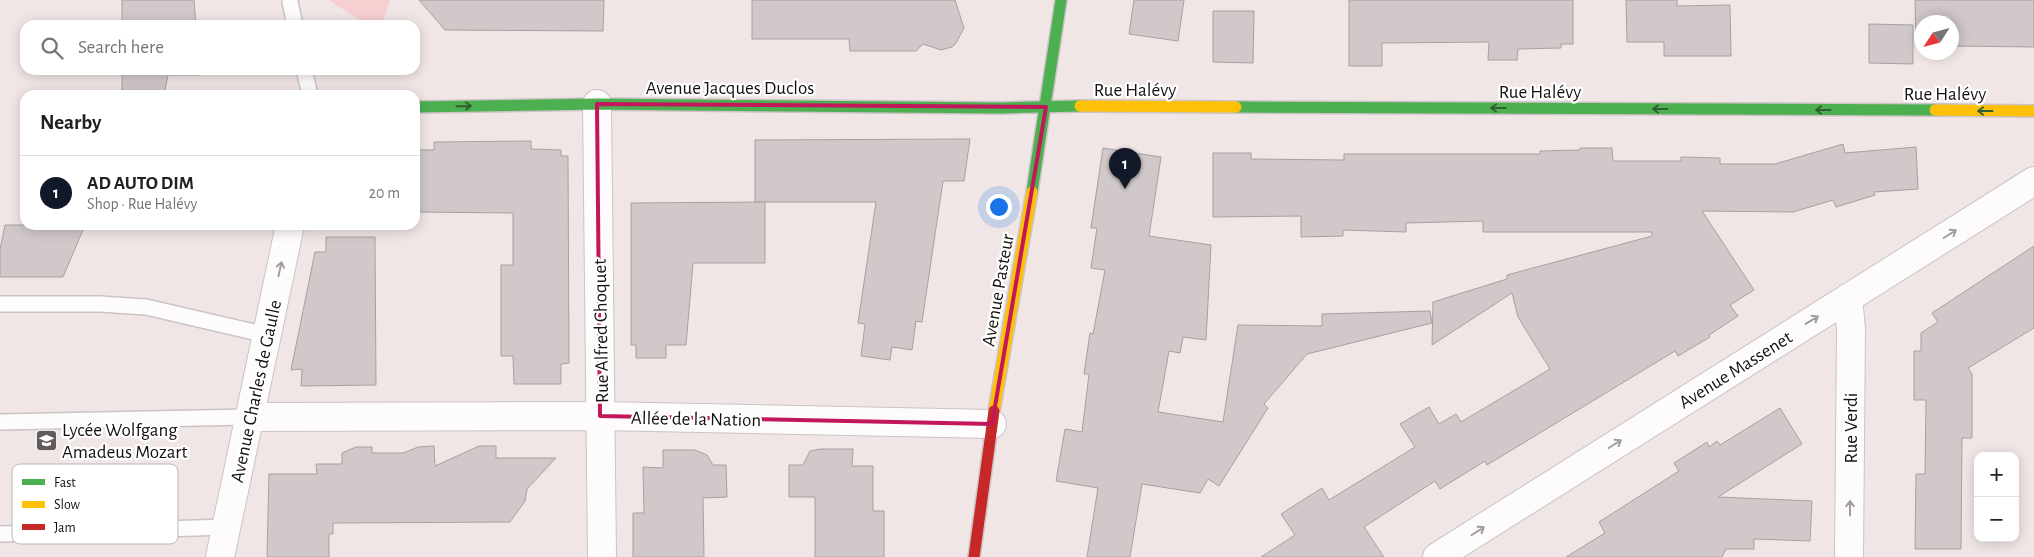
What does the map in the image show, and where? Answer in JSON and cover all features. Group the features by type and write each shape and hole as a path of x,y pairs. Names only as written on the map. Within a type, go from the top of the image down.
{"street":[{"name":"Avenue Pasteur","path":"974,557 992,424 1046,107 1061,0"},
{"name":"Avenue Jacques Duclos","path":"420,107 597,104 1046,107"},
{"name":"Rue Alfred Choquet","path":"597,104 602,557"},
{"name":"Rue Halévy","path":"1046,107 2034,111"},
{"name":"Avenue Massenet","path":"1437,557 2034,181"},
{"name":"Avenue Charles de Gaulle","path":"220,557 289,230"},
{"name":"Rue Verdi","path":"1848,298 1851,329 1849,557"},
{"name":"Allée de la Nation","path":"249,417 600,416 992,424"}],"lane":[{"path":"290,2 293,20"},
{"path":"305,75 309,90"},
{"path":"0,304 100,304 146,307 266,335"},
{"path":"0,422 249,417"},
{"path":"178,528 226,527"}],"highlighted area":[{"path":"597,104 1046,107 992,424 600,416"}],"shaded area":[{"path":"329,0 390,0 384,20 359,20"}],"building":[{"path":"122,0 194,0 196,20 122,20"},
{"path":"419,0 604,0 603,31 445,30"},
{"path":"752,0 955,0 964,28 952,47 941,50 923,44 916,51 850,51 849,39 752,39"},
{"path":"1134,0 1184,0 1178,41 1129,34"},
{"path":"1349,0 1573,0 1573,44 1561,44 1561,48 1518,49 1517,60 1488,60 1489,42 1382,43 1382,66 1349,66"},
{"path":"1626,0 1677,0 1677,6 1730,5 1731,56 1664,56 1664,42 1627,42"},
{"path":"1915,0 2034,0 2034,47 1959,46 1959,15 1915,15"},
{"path":"1213,11 1254,11 1253,63 1213,62"},
{"path":"1869,24 1913,25 1913,64 1869,63"},
{"path":"122,75 168,75 165,90 122,90"},
{"path":"970,139 964,181 943,181 922,322 916,321 912,350 892,347 890,360 861,356 865,324 858,323 876,202 755,202 755,140"},
{"path":"531,141 531,149 561,150 561,156 568,156 569,363 561,364 561,384 514,384 513,356 501,356 501,265 513,265 513,213 420,212 420,150 434,150 434,142"},
{"path":"1843,144 1845,153 1916,147 1918,189 1874,192 1875,195 1836,207 1833,200 1793,212 1702,211 1754,290 1730,305 1738,316 1709,335 1710,337 1678,356 1675,351 1487,465 1485,461 1440,489 1435,481 1364,527 1384,557 1261,557 1295,535 1281,514 1322,488 1329,500 1415,447 1400,424 1429,407 1439,424 1456,414 1461,422 1550,369 1518,317 1512,293 1432,345 1433,302 1507,279 1507,275 1652,236 1652,232 1483,232 1483,221 1406,223 1406,232 1343,230 1343,236 1301,237 1301,216 1213,217 1213,153 1251,153 1251,159 1344,160 1344,154 1540,154 1540,151 1612,148 1613,161 1681,161 1681,157 1720,158 1720,164 1775,164"},
{"path":"1103,148 1161,157 1149,236 1211,245 1206,340 1183,337 1180,353 1169,351 1158,412 1223,422 1238,325 1322,326 1322,314 1430,311 1432,323 1307,354 1264,404 1268,408 1219,486 1208,479 1200,493 1142,484 1130,557 1087,557 1098,488 1056,481 1065,429 1082,432 1089,374 1084,374 1090,333 1093,334 1105,270 1091,268 1097,228 1091,228"},
{"path":"765,202 765,263 693,263 686,345 666,345 666,358 636,358 636,345 631,345 631,203"},
{"path":"5,225 20,225 20,230 83,230 63,277 0,277 0,249"},
{"path":"326,237 375,237 376,385 301,386 302,369 291,370 315,252 326,252"},
{"path":"2034,246 2034,328 1968,368 1972,374 1972,438 1962,438 1961,549 1915,549 1916,474 1925,474 1926,400 1914,400 1914,351 1921,351 1921,333 1938,322 1932,313"},
{"path":"1780,408 1802,444 1718,497 1812,501 1810,541 1754,539 1754,549 1726,549 1722,557 1566,557 1605,533 1599,522 1679,471 1674,463 1707,442 1709,447 1717,441 1720,445"},
{"path":"434,446 435,466 479,446 496,446 496,458 556,458 527,489 525,501 510,522 333,523 333,534 329,534 329,557 267,557 269,474 317,474 316,464 342,464 342,453 356,447 372,447 372,453 403,453 418,447"},
{"path":"820,449 853,449 852,466 873,466 873,511 884,511 884,557 815,557 815,497 789,497 789,465 803,465 810,451"},
{"path":"663,450 695,450 707,455 713,465 726,465 727,497 703,498 704,557 633,557 633,513 644,513 643,467 663,468"}],"traffic: fast":[{"path":"1032,192 1061,0"},
{"path":"420,107 597,104 1000,108 1080,106"},
{"path":"1236,107 1935,110"}],"traffic: slow":[{"path":"1080,106 1236,107"},
{"path":"1935,110 2034,111"},
{"path":"994,411 1032,192"}],"traffic: jam":[{"path":"974,557 994,411"}],"place":[{"name":"AD AUTO DIM","path":"1125,189"},
{"name":"Lycée Wolfgang Amadeus Mozart","path":"46,440"}]}
